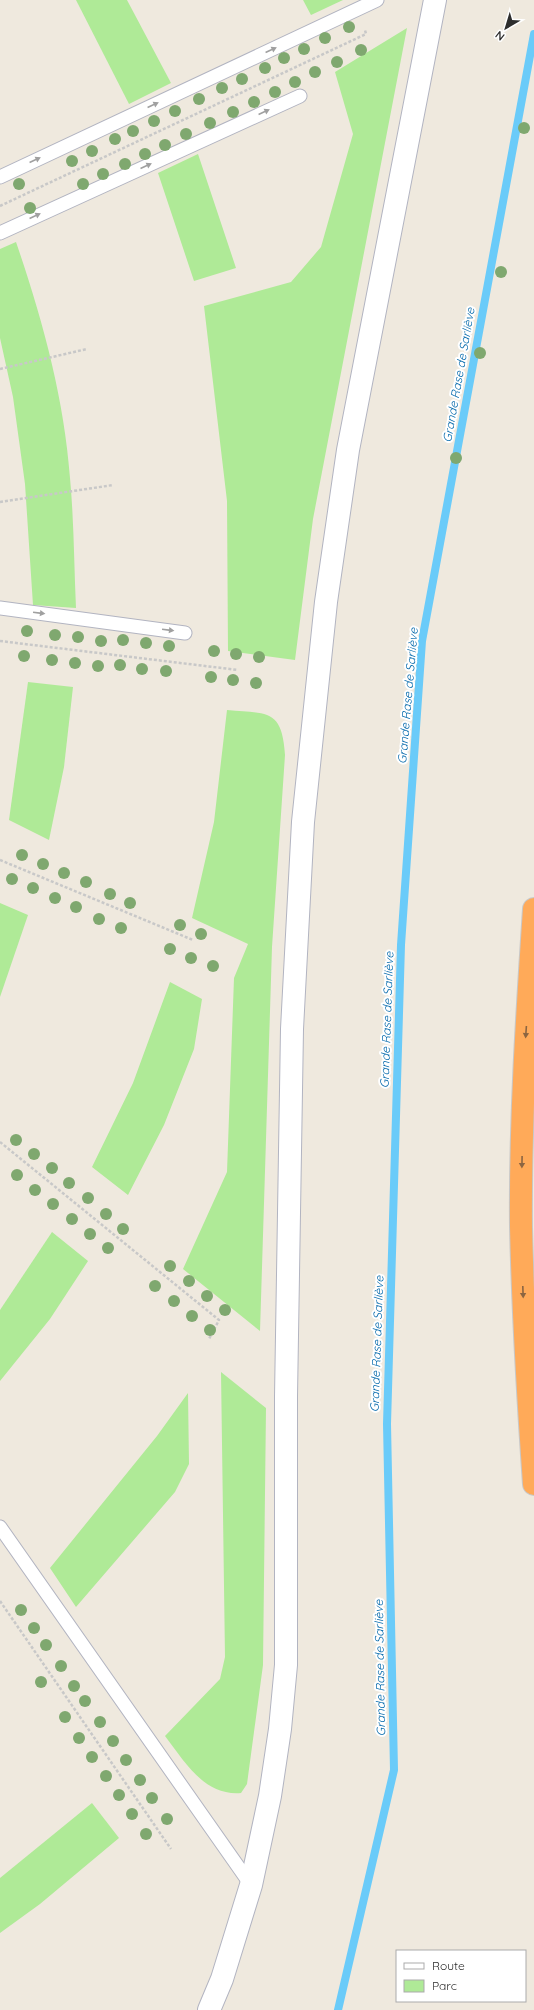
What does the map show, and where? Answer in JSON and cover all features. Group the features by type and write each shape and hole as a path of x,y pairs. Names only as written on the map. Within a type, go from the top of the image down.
{"highway":[{"path":"534,909 524,1072 521,1226 526,1364 534,1484"}],"street":[{"path":"209,2010 222,1979 251,1885 270,1796 278,1744 286,1665 286,1397 292,1030 303,822 326,602 348,450 435,0"}],"lane":[{"path":"0,177 377,0"},
{"path":"0,233 300,96"},
{"path":"0,608 185,633"},
{"path":"0,1527 251,1885"}],"path":[{"path":"0,206 366,34 361,8"},
{"path":"0,368 87,349"},
{"path":"0,502 113,485"},
{"path":"0,641 238,670"},
{"path":"0,860 193,940"},
{"path":"0,1142 219,1320 209,1339"},
{"path":"0,1601 171,1849"}],"green space":[{"path":"76,0 127,0 171,83 129,104"},
{"path":"303,0 343,0 311,15"},
{"path":"407,28 313,519 295,660 228,651 227,501 204,306 291,282 321,247 353,134 335,72"},
{"path":"198,154 236,268 194,281 158,173"},
{"path":"16,242 43,329 63,418 71,494 76,608 33,605 25,484 13,397 0,338 0,249"},
{"path":"28,682 73,687 64,767 49,840 9,820"},
{"path":"227,710 253,712 270,716 276,721 280,729 285,755 272,947 260,1331 183,1269 227,1172 234,978 248,944 192,918 214,822"},
{"path":"0,903 28,915 0,997"},
{"path":"170,982 202,999 194,1049 164,1125 128,1195 92,1167 133,1083"},
{"path":"52,1232 88,1261 50,1319 0,1381 0,1310"},
{"path":"221,1372 266,1408 263,1665 247,1784 241,1793 216,1789 206,1783 188,1766 165,1736 220,1679 225,1657"},
{"path":"188,1393 189,1464 175,1492 76,1607 50,1568 157,1436"},
{"path":"92,1803 119,1838 40,1904 0,1933 0,1878"}],"waterway":[{"name":"Grande Rase de Sarliève","path":"338,2010 394,1770 387,1424 401,945 422,641 534,34"}]}
